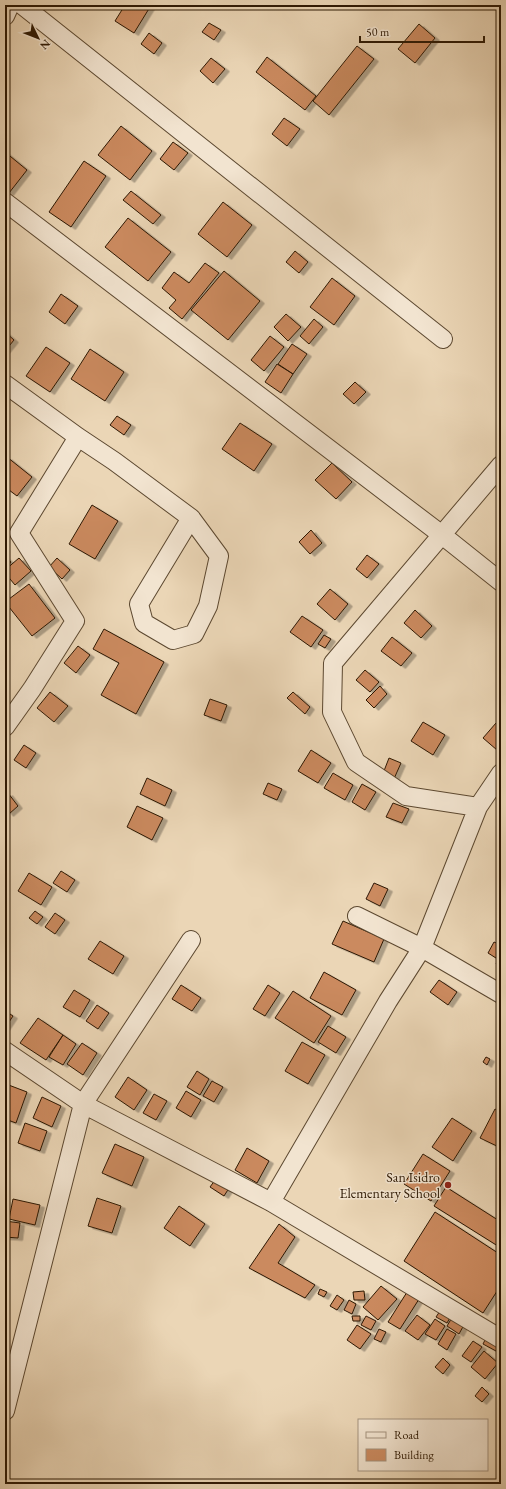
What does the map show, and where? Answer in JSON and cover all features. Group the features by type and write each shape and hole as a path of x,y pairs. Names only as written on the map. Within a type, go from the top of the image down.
{"street":[{"path":"5,16 10,5"},
{"path":"22,5 443,339"},
{"path":"5,202 442,535 501,582"},
{"path":"5,384 114,461 191,518 219,556 208,606 194,634 174,640 144,623 139,604 191,518"},
{"path":"5,727 32,690 75,621 19,532 78,437"},
{"path":"478,808 406,796 356,762 332,712 333,663 501,465"},
{"path":"271,1202 388,1001 422,948 478,808 501,773"},
{"path":"357,916 422,948 501,994"},
{"path":"5,1411 83,1104 191,940"},
{"path":"5,1051 83,1104 271,1202 501,1339"}],"building":[{"path":"125,5 147,5 150,7 134,33 115,21"},
{"path":"209,23 221,30 214,40 202,32"},
{"path":"419,24 435,38 415,63 398,49"},
{"path":"149,33 162,43 154,54 141,44"},
{"path":"357,46 374,59 329,115 313,101"},
{"path":"267,57 316,96 305,110 256,72"},
{"path":"211,58 225,69 213,83 200,71"},
{"path":"284,118 300,129 287,146 272,134"},
{"path":"121,126 152,151 130,180 98,155"},
{"path":"173,142 188,153 174,170 160,159"},
{"path":"5,152 27,170 9,193 5,190"},
{"path":"84,161 106,176 71,227 49,212"},
{"path":"131,191 161,215 153,224 123,200"},
{"path":"223,202 252,225 227,257 198,234"},
{"path":"128,218 171,252 148,281 105,247"},
{"path":"295,251 308,262 299,273 286,262"},
{"path":"205,263 219,273 182,319 169,308 176,300 162,288 174,272 189,283"},
{"path":"224,271 260,301 228,340 191,310"},
{"path":"332,278 355,296 334,325 310,307"},
{"path":"61,294 78,306 65,324 49,312"},
{"path":"286,314 301,327 288,341 274,327"},
{"path":"314,319 323,327 309,344 300,336"},
{"path":"5,332 14,340 5,351"},
{"path":"270,336 284,347 264,371 251,360"},
{"path":"292,344 307,354 293,374 278,364"},
{"path":"46,347 70,363 50,392 26,376"},
{"path":"90,349 124,372 105,401 71,379"},
{"path":"277,364 293,374 281,393 265,382"},
{"path":"355,382 366,392 354,404 343,394"},
{"path":"117,416 131,425 124,435 110,425"},
{"path":"240,423 272,444 254,471 222,449"},
{"path":"7,457 32,477 17,496 5,487 5,459"},
{"path":"332,463 352,482 336,499 315,480"},
{"path":"92,505 118,521 95,559 69,544"},
{"path":"311,530 322,543 310,554 299,542"},
{"path":"367,555 379,564 367,578 356,569"},
{"path":"5,557 11,562 5,569"},
{"path":"19,558 31,571 15,585 5,573 5,570"},
{"path":"57,558 70,570 62,579 49,567"},
{"path":"29,584 55,618 32,636 5,602"},
{"path":"330,589 348,604 335,620 317,604"},
{"path":"415,610 432,626 421,638 404,623"},
{"path":"302,616 323,630 311,647 290,632"},
{"path":"104,629 164,662 136,714 101,695 119,663 93,649"},
{"path":"324,635 331,639 325,648 318,644"},
{"path":"392,637 412,653 401,666 381,651"},
{"path":"78,646 90,655 76,673 64,663"},
{"path":"365,670 379,682 370,692 356,680"},
{"path":"380,686 387,694 374,708 366,700"},
{"path":"50,692 68,706 54,722 37,708"},
{"path":"293,692 310,707 305,714 287,698"},
{"path":"210,699 227,705 221,721 204,715"},
{"path":"423,722 445,735 433,755 411,741"},
{"path":"496,723 501,728 501,745 497,750 483,738"},
{"path":"24,745 36,753 26,768 14,760"},
{"path":"311,750 331,763 318,783 298,771"},
{"path":"389,758 401,763 393,781 382,776"},
{"path":"333,773 353,785 345,800 324,788"},
{"path":"147,778 172,790 165,806 140,794"},
{"path":"268,783 282,789 277,800 263,794"},
{"path":"362,784 376,792 365,810 352,802"},
{"path":"8,793 18,806 9,814 5,809 5,796"},
{"path":"393,803 409,809 402,823 386,817"},
{"path":"137,806 163,818 152,840 127,827"},
{"path":"61,871 75,880 67,892 53,883"},
{"path":"29,873 52,887 41,905 18,891"},
{"path":"374,883 388,889 380,906 366,899"},
{"path":"35,911 43,917 37,924 29,918"},
{"path":"55,913 65,920 55,934 45,927"},
{"path":"343,921 384,939 374,962 332,944"},
{"path":"100,941 124,956 113,974 88,959"},
{"path":"494,942 501,945 501,949 496,958 488,953"},
{"path":"501,956 501,967 496,964"},
{"path":"324,972 356,990 342,1015 310,998"},
{"path":"439,980 457,992 448,1005 430,992"},
{"path":"181,985 201,998 192,1011 172,999"},
{"path":"268,985 280,993 265,1016 253,1009"},
{"path":"74,990 90,1000 80,1017 63,1007"},
{"path":"293,991 331,1016 314,1043 275,1018"},
{"path":"97,1005 109,1013 98,1029 86,1021"},
{"path":"5,1011 13,1016 5,1028"},
{"path":"38,1018 63,1035 46,1060 20,1043"},
{"path":"328,1026 346,1037 336,1053 318,1042"},
{"path":"63,1035 76,1044 63,1065 49,1057"},
{"path":"302,1042 325,1055 308,1084 285,1071"},
{"path":"82,1043 97,1053 83,1075 67,1064"},
{"path":"486,1057 490,1059 487,1065 483,1062"},
{"path":"197,1071 209,1079 200,1095 187,1087"},
{"path":"128,1077 147,1090 134,1110 115,1097"},
{"path":"212,1081 223,1087 214,1102 203,1096"},
{"path":"6,1084 27,1092 16,1123 5,1119"},
{"path":"186,1091 201,1100 191,1117 176,1108"},
{"path":"154,1094 167,1101 156,1120 143,1113"},
{"path":"42,1097 61,1106 52,1127 33,1118"},
{"path":"495,1109 501,1112 501,1148 480,1138"},
{"path":"452,1118 472,1131 453,1161 432,1147"},
{"path":"25,1123 47,1131 40,1151 18,1143"},
{"path":"115,1144 144,1157 132,1186 102,1173"},
{"path":"247,1148 269,1161 257,1183 235,1170"},
{"path":"423,1154 450,1171 431,1201 404,1184"},
{"path":"218,1176 231,1185 224,1196 210,1187"},
{"path":"446,1187 501,1222 501,1248 434,1206"},
{"path":"97,1198 121,1206 112,1233 88,1226"},
{"path":"13,1199 40,1205 35,1225 9,1219"},
{"path":"179,1206 205,1224 190,1246 164,1228"},
{"path":"435,1212 501,1255 501,1285 483,1313 404,1261"},
{"path":"5,1221 20,1223 18,1238 5,1237"},
{"path":"279,1224 295,1237 278,1263 315,1285 305,1298 249,1268"},
{"path":"381,1286 397,1299 378,1320 363,1307"},
{"path":"320,1289 327,1292 324,1297 318,1294"},
{"path":"409,1289 421,1296 400,1329 388,1322"},
{"path":"364,1291 365,1300 354,1300 353,1292"},
{"path":"337,1295 344,1300 337,1310 330,1306"},
{"path":"349,1300 356,1304 352,1314 344,1310"},
{"path":"442,1308 452,1314 447,1323 436,1317"},
{"path":"417,1315 430,1325 418,1340 405,1331"},
{"path":"352,1316 360,1316 360,1321 353,1321"},
{"path":"366,1316 376,1321 371,1330 361,1325"},
{"path":"453,1316 465,1323 459,1334 447,1326"},
{"path":"435,1319 445,1326 436,1340 425,1334"},
{"path":"357,1325 371,1334 360,1349 347,1340"},
{"path":"379,1329 386,1332 381,1342 374,1339"},
{"path":"447,1329 456,1334 447,1350 438,1344"},
{"path":"488,1334 501,1341 496,1351 483,1344"},
{"path":"473,1341 482,1347 471,1362 462,1356"},
{"path":"484,1351 498,1363 485,1379 471,1367"},
{"path":"443,1358 450,1365 443,1374 435,1367"},
{"path":"482,1387 489,1394 482,1402 475,1396"}],"place":[{"name":"San Isidro Elementary School","path":"448,1185"}]}
